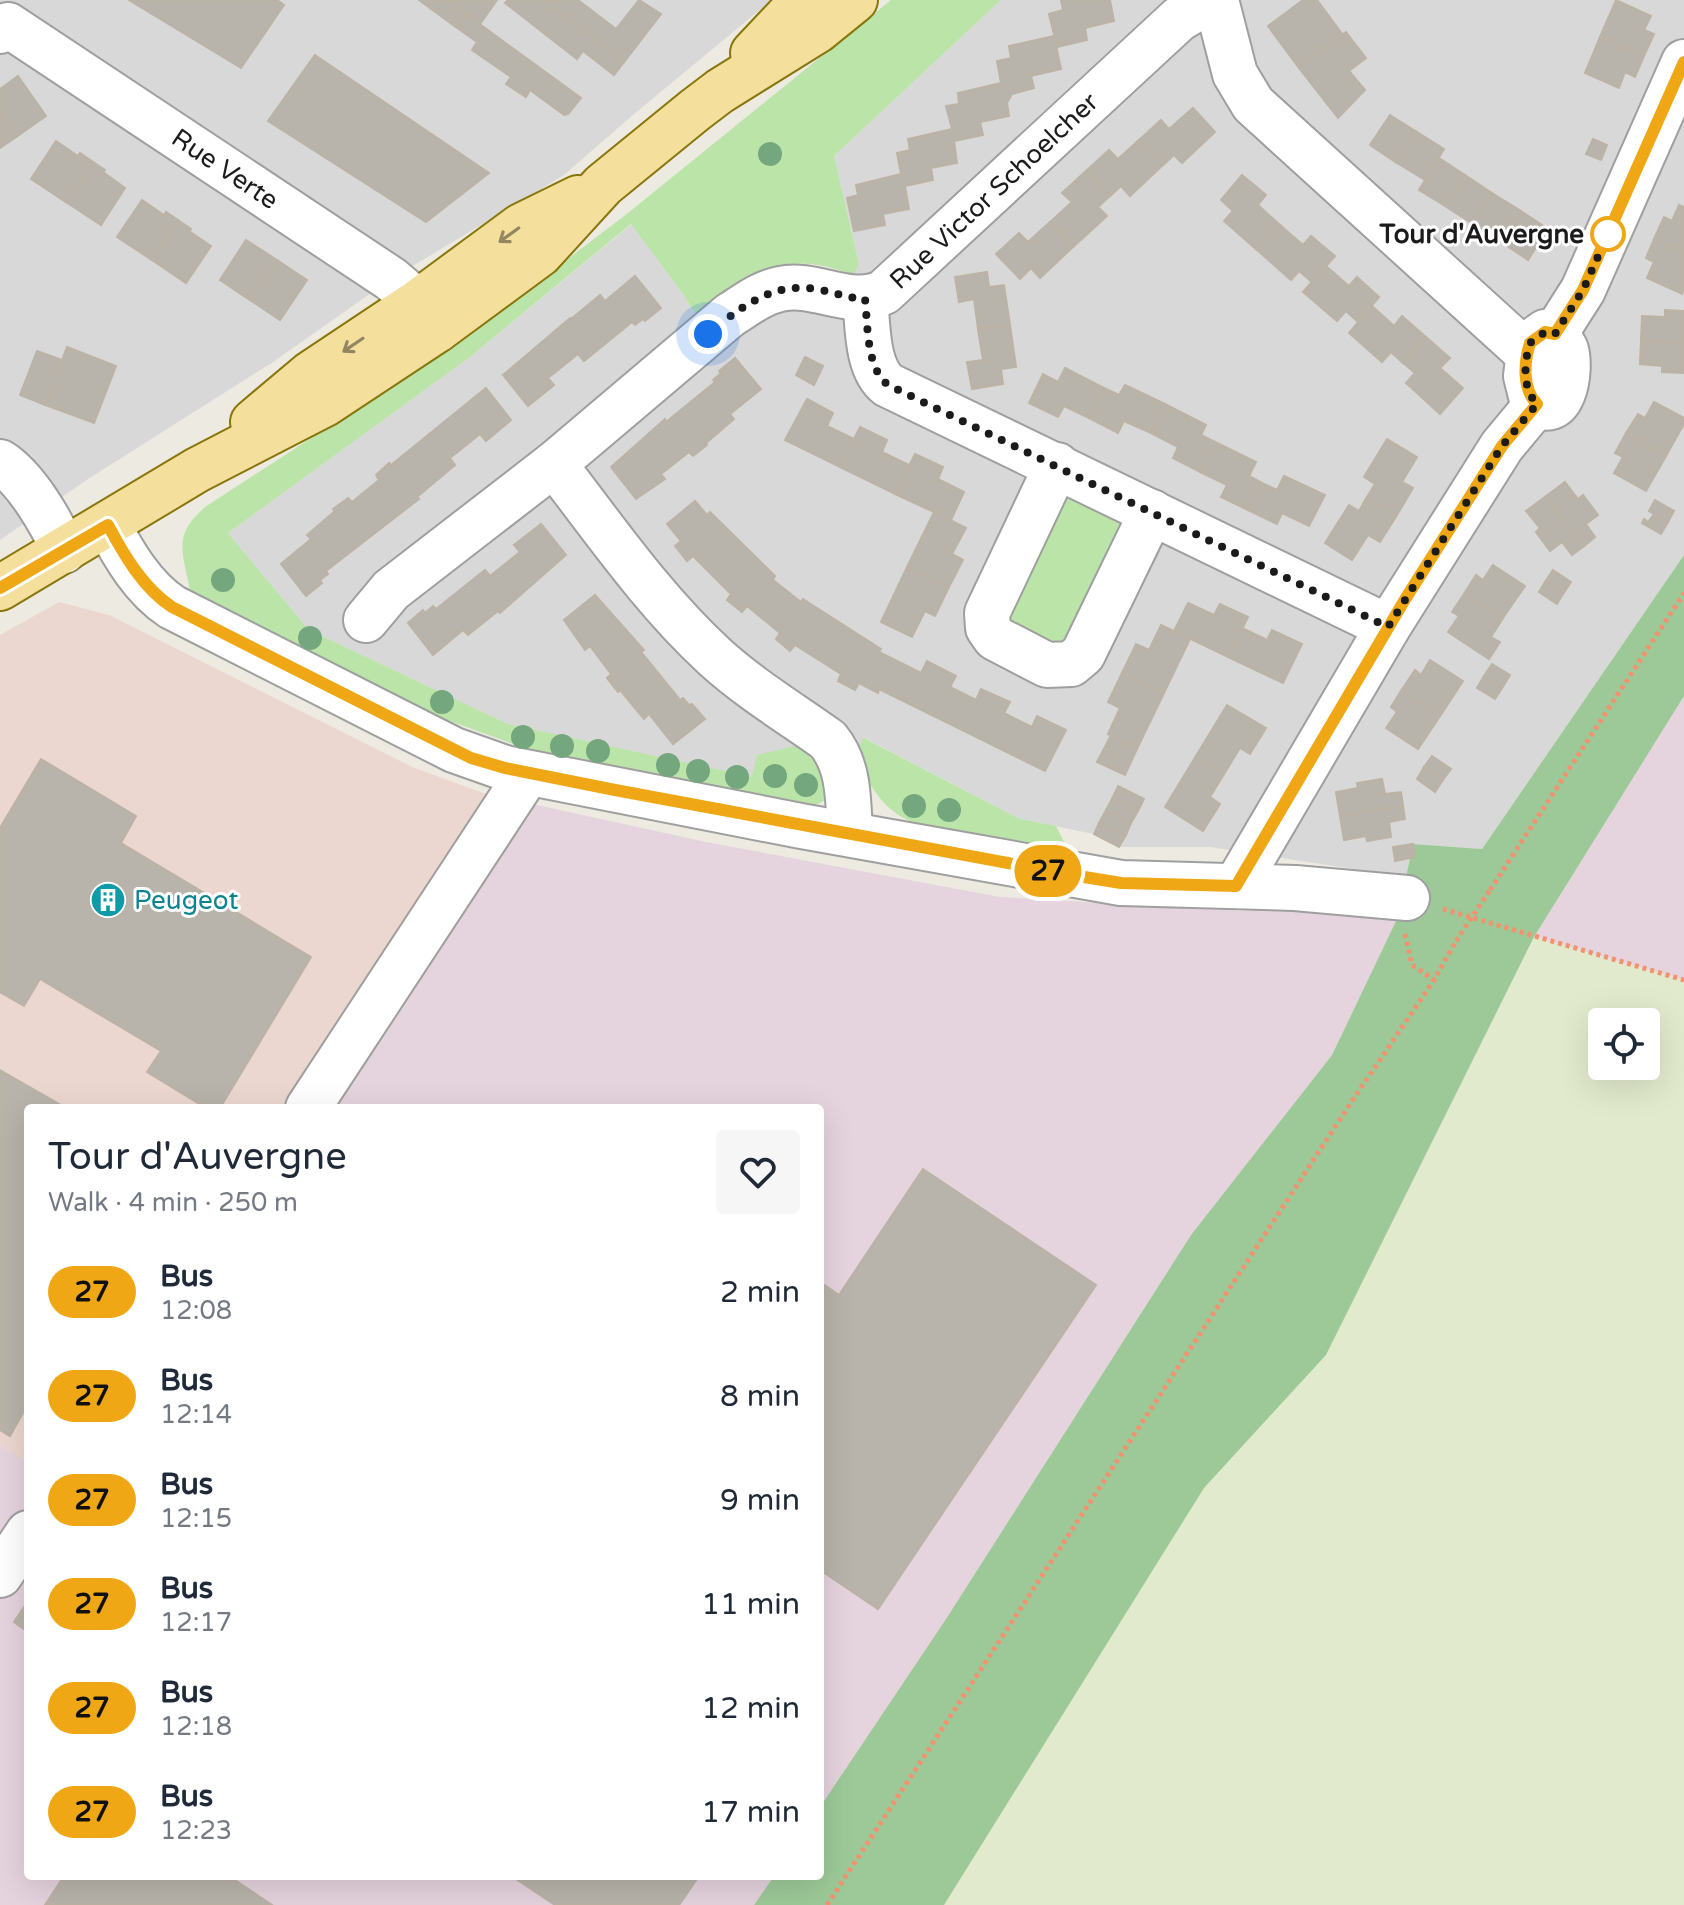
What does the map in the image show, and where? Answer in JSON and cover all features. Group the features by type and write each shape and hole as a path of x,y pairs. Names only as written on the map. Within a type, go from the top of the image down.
{"main road":[{"path":"720,91 803,0"},
{"path":"0,588 197,470 310,374 428,316 521,226 603,185 720,91 818,30 855,0"}],"street":[{"name":"Rue Victor Schoelcher","path":"1213,0 1179,19 892,286 865,299 871,348 882,380 1388,627"},
{"path":"1213,0 1235,74 1253,104 1541,344"},
{"name":"Rue Verte","path":"0,31 8,25 391,279 428,316"},
{"path":"1236,886 1388,627 1502,446 1537,404 1532,400 1526,376 1541,344 1583,290 1684,62"},
{"path":"366,620 391,590 554,464 730,315 765,294 791,287 865,299"},
{"path":"0,462 20,479 56,531 64,551"},
{"path":"554,464 656,596 693,635 744,680 828,740 837,751 845,775 850,834"},
{"path":"1057,465 987,613 988,628 995,638 1047,665 1071,664 1083,654 1152,512"},
{"path":"108,525 122,551 151,589 172,607 471,758 528,773 1121,883 1295,888 1407,898"},
{"path":"311,1104 528,773"},
{"path":"0,1575 24,1539"}],"path":[{"path":"827,1905 1684,593"},
{"path":"1434,980 1412,965 1405,940 1407,898 1684,980"}],"shaded area":[{"path":"0,0 772,0 564,175 391,279 273,362 88,479 0,540"},
{"path":"1001,0 1684,0 1684,555 1482,849 1413,844 1406,877 1210,847 1119,847 1094,834 1020,819 865,738 854,754 798,788 508,724 309,630 228,533 470,357 632,224 683,294 714,347 782,305 811,306 834,319 859,264 834,156"},
{"path":"59,602 109,615 412,767 486,794 284,1104 24,1104 24,1460 0,1446 0,635"},
{"path":"1684,696 1684,980 1534,937"},
{"path":"486,794 706,842 1000,897 1242,911 1407,898 1332,1055 1191,1235 946,1619 824,1801 824,1104 284,1104"},
{"path":"0,1446 24,1460 24,1880 771,1880 754,1905 0,1905"}],"green space":[{"path":"891,0 1001,0 834,156 859,264 854,275 829,267 787,264 751,276 697,317 631,224 470,357 228,533 309,630 508,724 752,777 757,755 803,744 826,769 827,799 818,804 804,805 527,749 422,711 190,591 182,545 188,527 205,507 459,342 628,213"},
{"path":"1061,481 1136,518 1072,650 1002,628"},
{"path":"1684,555 1684,696 1534,937 1326,1355 1204,1488 944,1905 754,1905 771,1880 824,1880 824,1801 946,1619 1191,1235 1332,1055 1407,898 1406,877 1413,844 1482,849"},
{"path":"864,738 1020,819 1056,826 1065,844 1055,851 993,842 946,833 907,820 880,799 862,770 854,754"},
{"path":"1534,937 1684,980 1684,1905 944,1905 1204,1488 1326,1355"}],"building":[{"path":"129,0 277,0 284,5 241,68"},
{"path":"419,0 447,0 466,14 456,27"},
{"path":"447,0 497,0 480,24"},
{"path":"508,0 545,0 624,62 614,75 583,51 577,59 505,3"},
{"path":"545,0 578,0 616,29 639,0 661,14 624,62"},
{"path":"1061,0 1110,0 1114,21 1085,28 1087,40 1057,47 1049,14 1063,10"},
{"path":"1303,0 1317,0 1343,35 1299,68 1268,26"},
{"path":"1616,0 1651,16 1644,30 1654,34 1644,56 1600,37"},
{"path":"466,14 581,98 568,114 564,115 530,90 526,97 506,84 511,77 472,50 477,42 456,27"},
{"path":"1346,32 1366,58 1349,71 1365,90 1338,118 1299,68"},
{"path":"1054,36 1061,69 1031,76 1034,88 1012,94 1007,103 1009,116 980,122 983,135 954,141 957,163 931,168 933,180 905,186 909,209 883,214 885,225 854,231 847,198 858,195 856,185 901,174 897,153 910,150 908,139 952,129 946,106 959,104 958,93 1001,83 997,61 1011,58 1009,46"},
{"path":"1600,37 1644,56 1635,77 1625,72 1619,88 1585,73"},
{"path":"315,55 489,173 426,222 268,121"},
{"path":"18,76 46,116 16,137 0,114 0,89"},
{"path":"1193,108 1215,132 1182,163 1174,155 1163,165 1139,140 1161,120 1169,129"},
{"path":"0,114 16,137 0,148"},
{"path":"1390,115 1417,132 1397,163 1370,145"},
{"path":"1417,132 1444,149 1425,180 1397,163"},
{"path":"1593,139 1607,145 1601,160 1586,154"},
{"path":"1139,140 1163,165 1130,196 1121,186 1110,196 1086,171 1109,150 1118,159"},
{"path":"56,141 93,162 66,202 31,179"},
{"path":"1439,158 1465,175 1445,206 1419,190"},
{"path":"93,162 125,188 101,225 66,202"},
{"path":"1086,171 1110,196 1098,207 1107,216 1073,247 1050,222 1072,202 1062,193"},
{"path":"1242,175 1266,195 1258,205 1280,225 1257,250 1224,221 1233,211 1221,200"},
{"path":"1465,175 1492,193 1473,224 1445,206"},
{"path":"1492,193 1521,211 1501,242 1473,224"},
{"path":"142,200 164,215 166,212 178,220 152,260 117,237"},
{"path":"1679,205 1684,207 1684,251 1654,239 1664,217 1672,221"},
{"path":"1521,211 1548,229 1528,260 1501,242"},
{"path":"178,220 211,246 186,283 152,260"},
{"path":"1050,222 1073,247 1040,278 1031,268 1020,279 996,254 1019,233 1028,242"},
{"path":"1280,225 1303,245 1311,236 1335,256 1312,282 1299,271 1291,280 1257,250"},
{"path":"1654,239 1684,251 1682,294 1647,278 1654,262 1646,258"},
{"path":"246,240 277,260 250,300 220,280"},
{"path":"277,260 307,280 280,320 250,300"},
{"path":"1326,266 1349,286 1357,277 1379,297 1358,322 1346,311 1337,321 1303,292"},
{"path":"987,272 989,287 1004,285 1010,325 978,329 974,299 959,302 955,277"},
{"path":"635,276 661,308 645,321 643,319 635,325 632,322 584,361 578,354 548,378 554,385 528,406 503,375 600,295 605,301"},
{"path":"1372,306 1394,326 1402,316 1426,337 1403,363 1391,352 1382,362 1349,333"},
{"path":"1665,310 1684,311 1684,343 1641,340 1642,316 1665,317"},
{"path":"1010,325 1016,367 1001,369 1003,384 972,389 967,362 983,360 978,329"},
{"path":"1426,337 1450,358 1440,368 1463,388 1440,414 1406,383 1415,373 1403,363"},
{"path":"1641,340 1684,343 1684,373 1662,372 1662,366 1640,364"},
{"path":"67,347 116,366 94,423 45,405"},
{"path":"37,351 62,360 45,405 20,395"},
{"path":"805,357 823,366 814,385 796,375"},
{"path":"735,358 761,389 730,414 734,419 707,445 693,456 689,452 661,474 665,479 636,499 611,467 665,419 666,422 715,382 713,380 721,373 719,371"},
{"path":"1065,368 1104,388 1089,418 1064,406 1058,417 1029,403 1043,374 1058,382"},
{"path":"1125,385 1165,404 1151,433 1124,421 1118,433 1089,418 1104,388 1119,395"},
{"path":"486,388 511,420 486,441 480,434 450,458 455,465 417,497 419,499 326,571 328,574 320,580 322,583 306,596 281,564 311,539 307,535 335,511 333,509 348,498 352,502 379,480 376,475 389,463 391,465"},
{"path":"807,399 833,413 827,426 854,439 840,467 785,440"},
{"path":"1654,402 1684,418 1684,424 1666,456 1626,433 1638,414 1645,418"},
{"path":"1165,404 1206,425 1201,435 1215,442 1200,472 1173,458 1178,447 1151,433"},
{"path":"860,427 887,440 882,452 909,465 895,494 840,467"},
{"path":"1626,433 1666,456 1646,491 1614,473 1623,457 1615,453"},
{"path":"1387,439 1417,457 1402,482 1413,488 1397,515 1367,497 1375,484 1364,477"},
{"path":"1215,442 1256,462 1249,476 1262,483 1248,510 1221,497 1227,485 1200,472"},
{"path":"915,454 943,467 938,479 964,492 951,520 895,494"},
{"path":"1284,476 1325,495 1309,526 1282,513 1277,524 1248,510 1262,483 1277,490"},
{"path":"1565,482 1578,499 1583,495 1598,515 1586,524 1595,537 1584,546 1545,497"},
{"path":"1367,497 1397,515 1380,542 1368,535 1352,560 1325,543 1349,505 1359,511"},
{"path":"1545,497 1584,546 1572,555 1562,542 1550,551 1536,532 1540,528 1526,511"},
{"path":"1655,500 1674,511 1668,522 1649,511"},
{"path":"695,501 775,576 773,580 801,602 803,599 881,649 879,652 921,673 927,661 956,676 950,687 976,700 981,689 1010,702 1004,713 1032,727 1037,716 1066,730 1045,771 879,689 878,693 859,683 855,690 838,681 841,674 795,645 790,651 776,639 780,633 747,606 742,612 727,600 731,594 693,556 687,561 675,546 681,541 667,524"},
{"path":"934,512 966,528 952,554 963,560 949,587 907,567"},
{"path":"1654,514 1668,522 1661,534 1642,523 1644,519 1648,522"},
{"path":"541,524 566,555 500,613 498,611 468,635 463,630 433,655 408,623 423,610 425,613 433,606 436,609 485,570 490,576 520,552 514,545"},
{"path":"1493,565 1525,586 1503,618 1464,594 1476,575 1483,580"},
{"path":"907,567 949,587 935,616 925,611 912,637 881,622"},
{"path":"1553,570 1571,582 1563,594 1545,582"},
{"path":"1545,582 1563,594 1557,604 1539,592"},
{"path":"1464,594 1503,618 1491,637 1500,642 1489,659 1448,632 1459,616 1452,612"},
{"path":"595,595 644,650 641,652 680,700 683,698 689,705 692,704 705,719 673,744 649,714 644,719 620,690 618,692 607,678 611,674 590,646 585,650 564,620"},
{"path":"1188,603 1214,615 1220,604 1248,617 1228,657 1174,631"},
{"path":"1161,625 1190,639 1164,693 1122,673 1136,644 1149,650"},
{"path":"1242,628 1267,640 1272,630 1302,644 1283,683 1228,657"},
{"path":"1430,660 1463,681 1440,716 1401,691 1415,670 1421,675"},
{"path":"1492,664 1510,675 1502,688 1484,676"},
{"path":"1122,673 1164,693 1137,749 1108,734 1120,708 1108,702"},
{"path":"1484,676 1502,688 1495,699 1477,688"},
{"path":"1401,691 1440,716 1418,749 1386,728 1397,712 1391,707"},
{"path":"1227,705 1266,728 1250,754 1240,748 1224,774 1196,756"},
{"path":"1111,735 1124,742 1110,768 1097,762"},
{"path":"1124,742 1137,749 1125,775 1110,768"},
{"path":"1196,756 1224,774 1210,797 1220,804 1203,831 1165,807"},
{"path":"1432,756 1451,769 1443,780 1424,767"},
{"name":"Peugeot","path":"41,759 136,816 121,843 311,957 222,1104 199,1104 147,1072 161,1051 40,979 24,1006 0,992 0,828"},
{"path":"1424,767 1443,780 1435,792 1417,779"},
{"path":"1382,779 1385,794 1401,792 1403,806 1340,816 1336,792 1358,788 1357,783"},
{"path":"1118,786 1144,799 1138,811 1112,799"},
{"path":"1112,799 1138,811 1131,823 1106,810"},
{"path":"1403,806 1405,819 1389,822 1391,837 1367,841 1366,836 1344,840 1340,816"},
{"path":"1106,810 1131,823 1126,835 1099,823"},
{"path":"1099,823 1126,835 1119,847 1094,834"},
{"path":"1413,844 1415,857 1395,861 1393,847"},
{"path":"0,1070 59,1104 24,1104 24,1411 10,1436 0,1430"},
{"path":"923,1169 1096,1285 878,1609 824,1573 824,1285 839,1295"},
{"path":"24,1607 24,1629 14,1622"},
{"path":"61,1880 235,1880 272,1905 45,1905"},
{"path":"518,1880 696,1880 679,1905 555,1905"}],"bus line":[{"name":"27","path":"0,588 108,525 122,551 161,600 471,758 615,790 1072,875 1121,883 1236,886 1404,601 1502,446 1537,404 1532,400 1526,376 1530,343 1545,332 1555,334 1583,290 1684,62"}],"place":[{"name":"Tour d'Auvergne","path":"1608,234"},
{"name":"Peugeot","path":"108,900"}],"route":[{"path":"708,334 750,302 778,289 806,288 865,299 874,362 882,380 888,385 1388,627 1502,446 1537,404 1532,400 1526,376 1530,343 1545,332 1555,334 1583,290 1608,234"}]}
